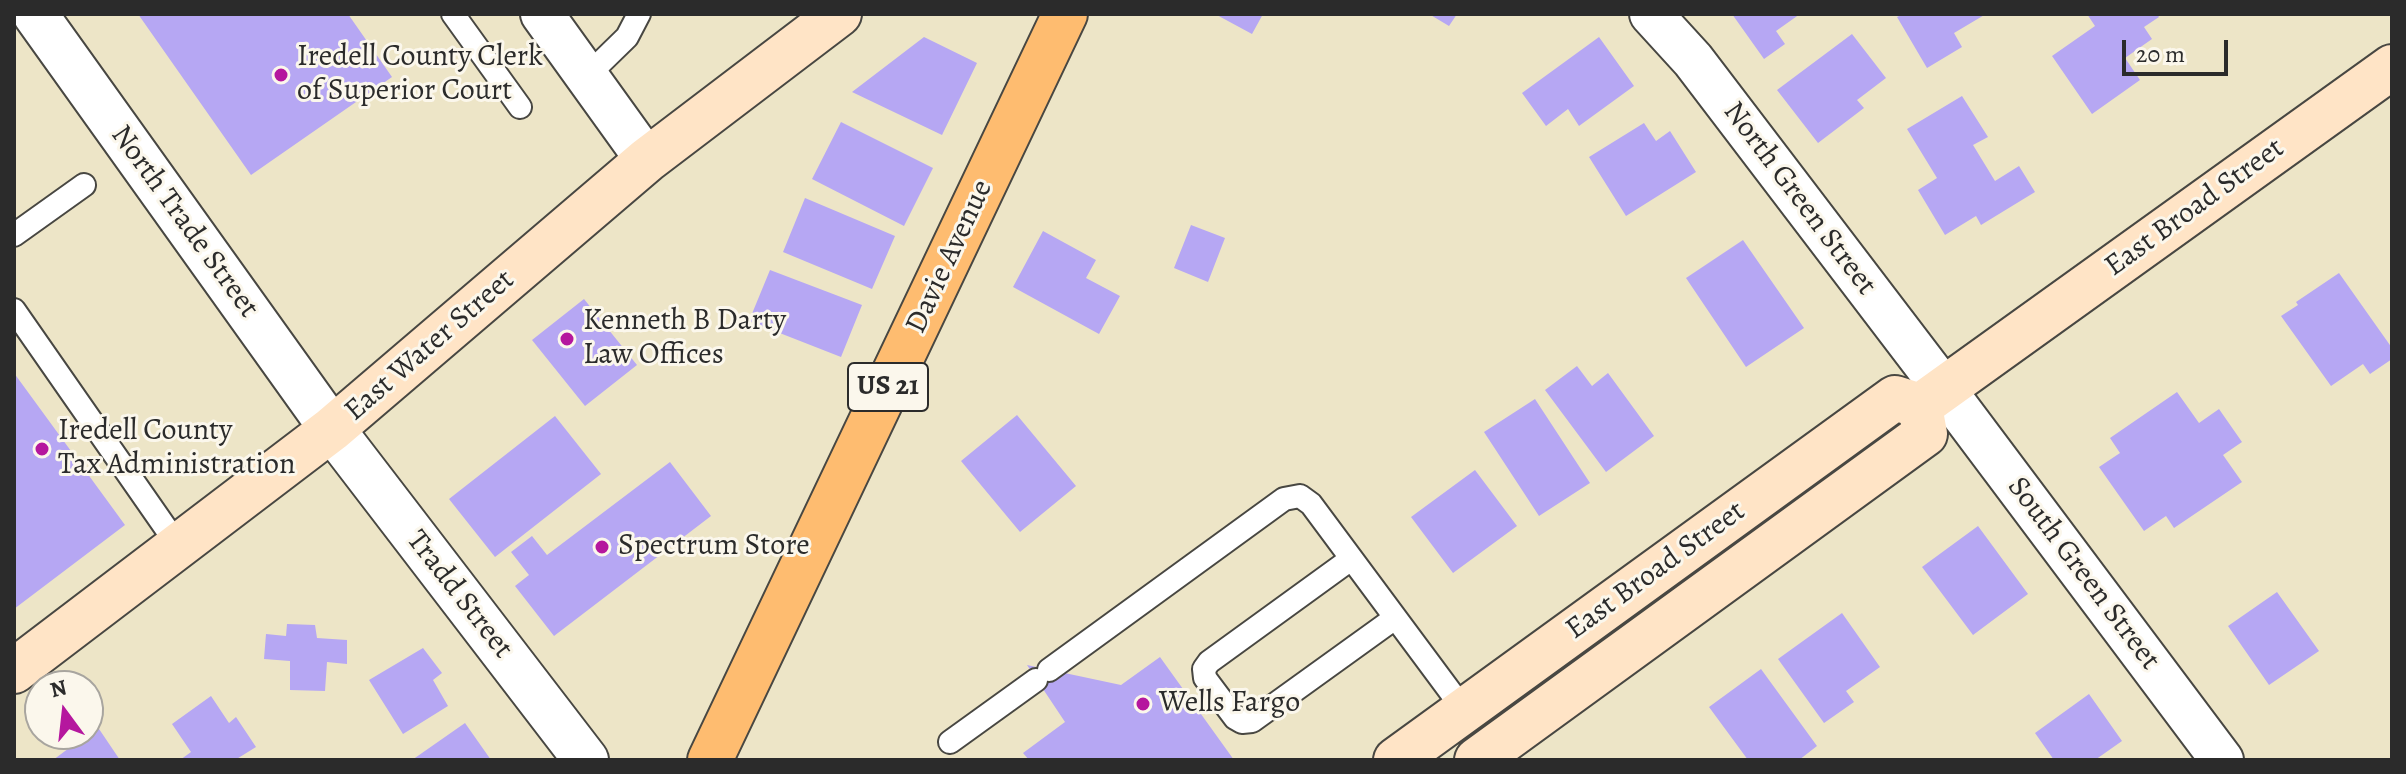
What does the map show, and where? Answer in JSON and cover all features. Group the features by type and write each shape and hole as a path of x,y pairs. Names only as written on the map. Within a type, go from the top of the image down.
{"main road":[{"name":"East Water Street","path":"14,671 332,429 647,160 839,14"},
{"name":"Davie Avenue","path":"710,760 1065,14"},
{"name":"East Broad Street","path":"1396,760 1895,398 1932,397 2392,67"},
{"name":"East Broad Street","path":"1485,754 1925,434 1932,397"},
{"path":"1464,710 1485,754"}],"street":[{"name":"North Trade Street","path":"35,14 332,429"},
{"path":"542,14 647,160"},
{"name":"North Green Street","path":"1651,14 1693,60 1932,397"},
{"name":"South Green Street","path":"1932,397 2222,760"},
{"name":"Tradd Street","path":"332,429 586,760"}],"lane":[{"path":"453,14 520,107"},
{"path":"587,76 627,37 639,14"},
{"path":"14,235 84,185"},
{"path":"14,310 179,547"},
{"path":"950,742 1284,499 1300,496 1311,504 1464,710"},
{"path":"1351,559 1209,662 1204,669 1205,678 1235,718 1242,722 1252,721 1395,618"}],"building":[{"path":"138,14 348,14 392,77 251,175"},
{"path":"1215,14 1263,14 1252,34"},
{"path":"1429,14 1457,14 1449,26"},
{"path":"1732,14 1800,14 1776,31 1785,44 1764,59"},
{"path":"1903,14 1986,14 1954,33 1962,47 1927,68 1897,17"},
{"path":"2087,14 2157,14 2159,17 2144,27 2152,39 2125,58 2140,80 2092,114 2052,56 2095,26"},
{"path":"1852,34 1886,78 1857,100 1864,108 1818,143 1777,90"},
{"path":"924,37 977,63 942,135 852,92"},
{"path":"1599,37 1634,86 1579,126 1568,109 1546,126 1522,93"},
{"path":"1962,96 1988,137 1973,145 1995,181 2019,166 2035,192 1981,225 1976,216 1945,235 1918,190 1937,178 1907,129"},
{"path":"841,122 933,168 904,226 812,179"},
{"path":"1644,123 1656,141 1670,131 1696,172 1626,216 1589,157"},
{"path":"805,198 895,236 872,289 783,252"},
{"path":"1191,225 1225,238 1208,282 1174,268"},
{"path":"1043,231 1096,260 1086,278 1120,296 1099,334 1013,287"},
{"path":"1743,240 1804,328 1746,367 1686,278"},
{"path":"770,270 862,305 841,357 749,321"},
{"path":"2339,273 2392,348 2392,359 2370,374 2363,364 2331,386 2281,316"},
{"path":"584,299 637,365 585,406 532,340"},
{"path":"1577,366 1592,386 1608,373 1654,436 1606,472 1545,390"},
{"name":"Iredell County Tax Administration","path":"14,373 125,525 14,609"},
{"path":"2177,392 2199,423 2219,409 2242,442 2223,455 2242,482 2174,528 2166,516 2144,531 2099,467 2120,453 2110,438"},
{"path":"1535,399 1590,483 1539,516 1484,432"},
{"path":"1017,415 1076,486 1020,532 961,461"},
{"path":"555,416 601,474 495,557 449,499"},
{"path":"670,462 711,516 554,636 515,586 529,575 511,552 532,536 547,555"},
{"path":"1475,470 1517,526 1453,573 1411,517"},
{"path":"1978,526 2028,594 1973,635 1922,567"},
{"path":"2277,592 2319,651 2269,685 2228,626"},
{"path":"1842,613 1880,667 1846,691 1854,702 1824,723 1778,659"},
{"path":"287,624 315,625 317,638 347,640 347,664 327,662 325,691 290,690 290,661 264,659 266,634 286,636"},
{"path":"423,648 442,673 433,680 448,706 403,734 369,680"},
{"name":"Wells Fargo","path":"1160,657 1234,760 1029,760 1023,753 1065,722 1027,665 1121,685"},
{"path":"1761,669 1817,746 1799,760 1748,760 1709,707"},
{"path":"2089,694 2122,741 2095,760 2054,760 2035,733"},
{"path":"211,696 229,723 236,717 256,747 235,760 180,760 191,752 172,724"},
{"path":"465,723 491,760 412,760"},
{"path":"104,736 120,760 53,760 66,750 104,750"}],"place":[{"name":"Iredell County Clerk of Superior Court","path":"281,75"},
{"name":"Kenneth B Darty Law Offices","path":"567,339"},
{"name":"Iredell County Tax Administration","path":"42,449"},
{"name":"Spectrum Store","path":"602,547"},
{"name":"Wells Fargo","path":"1143,704"}]}
